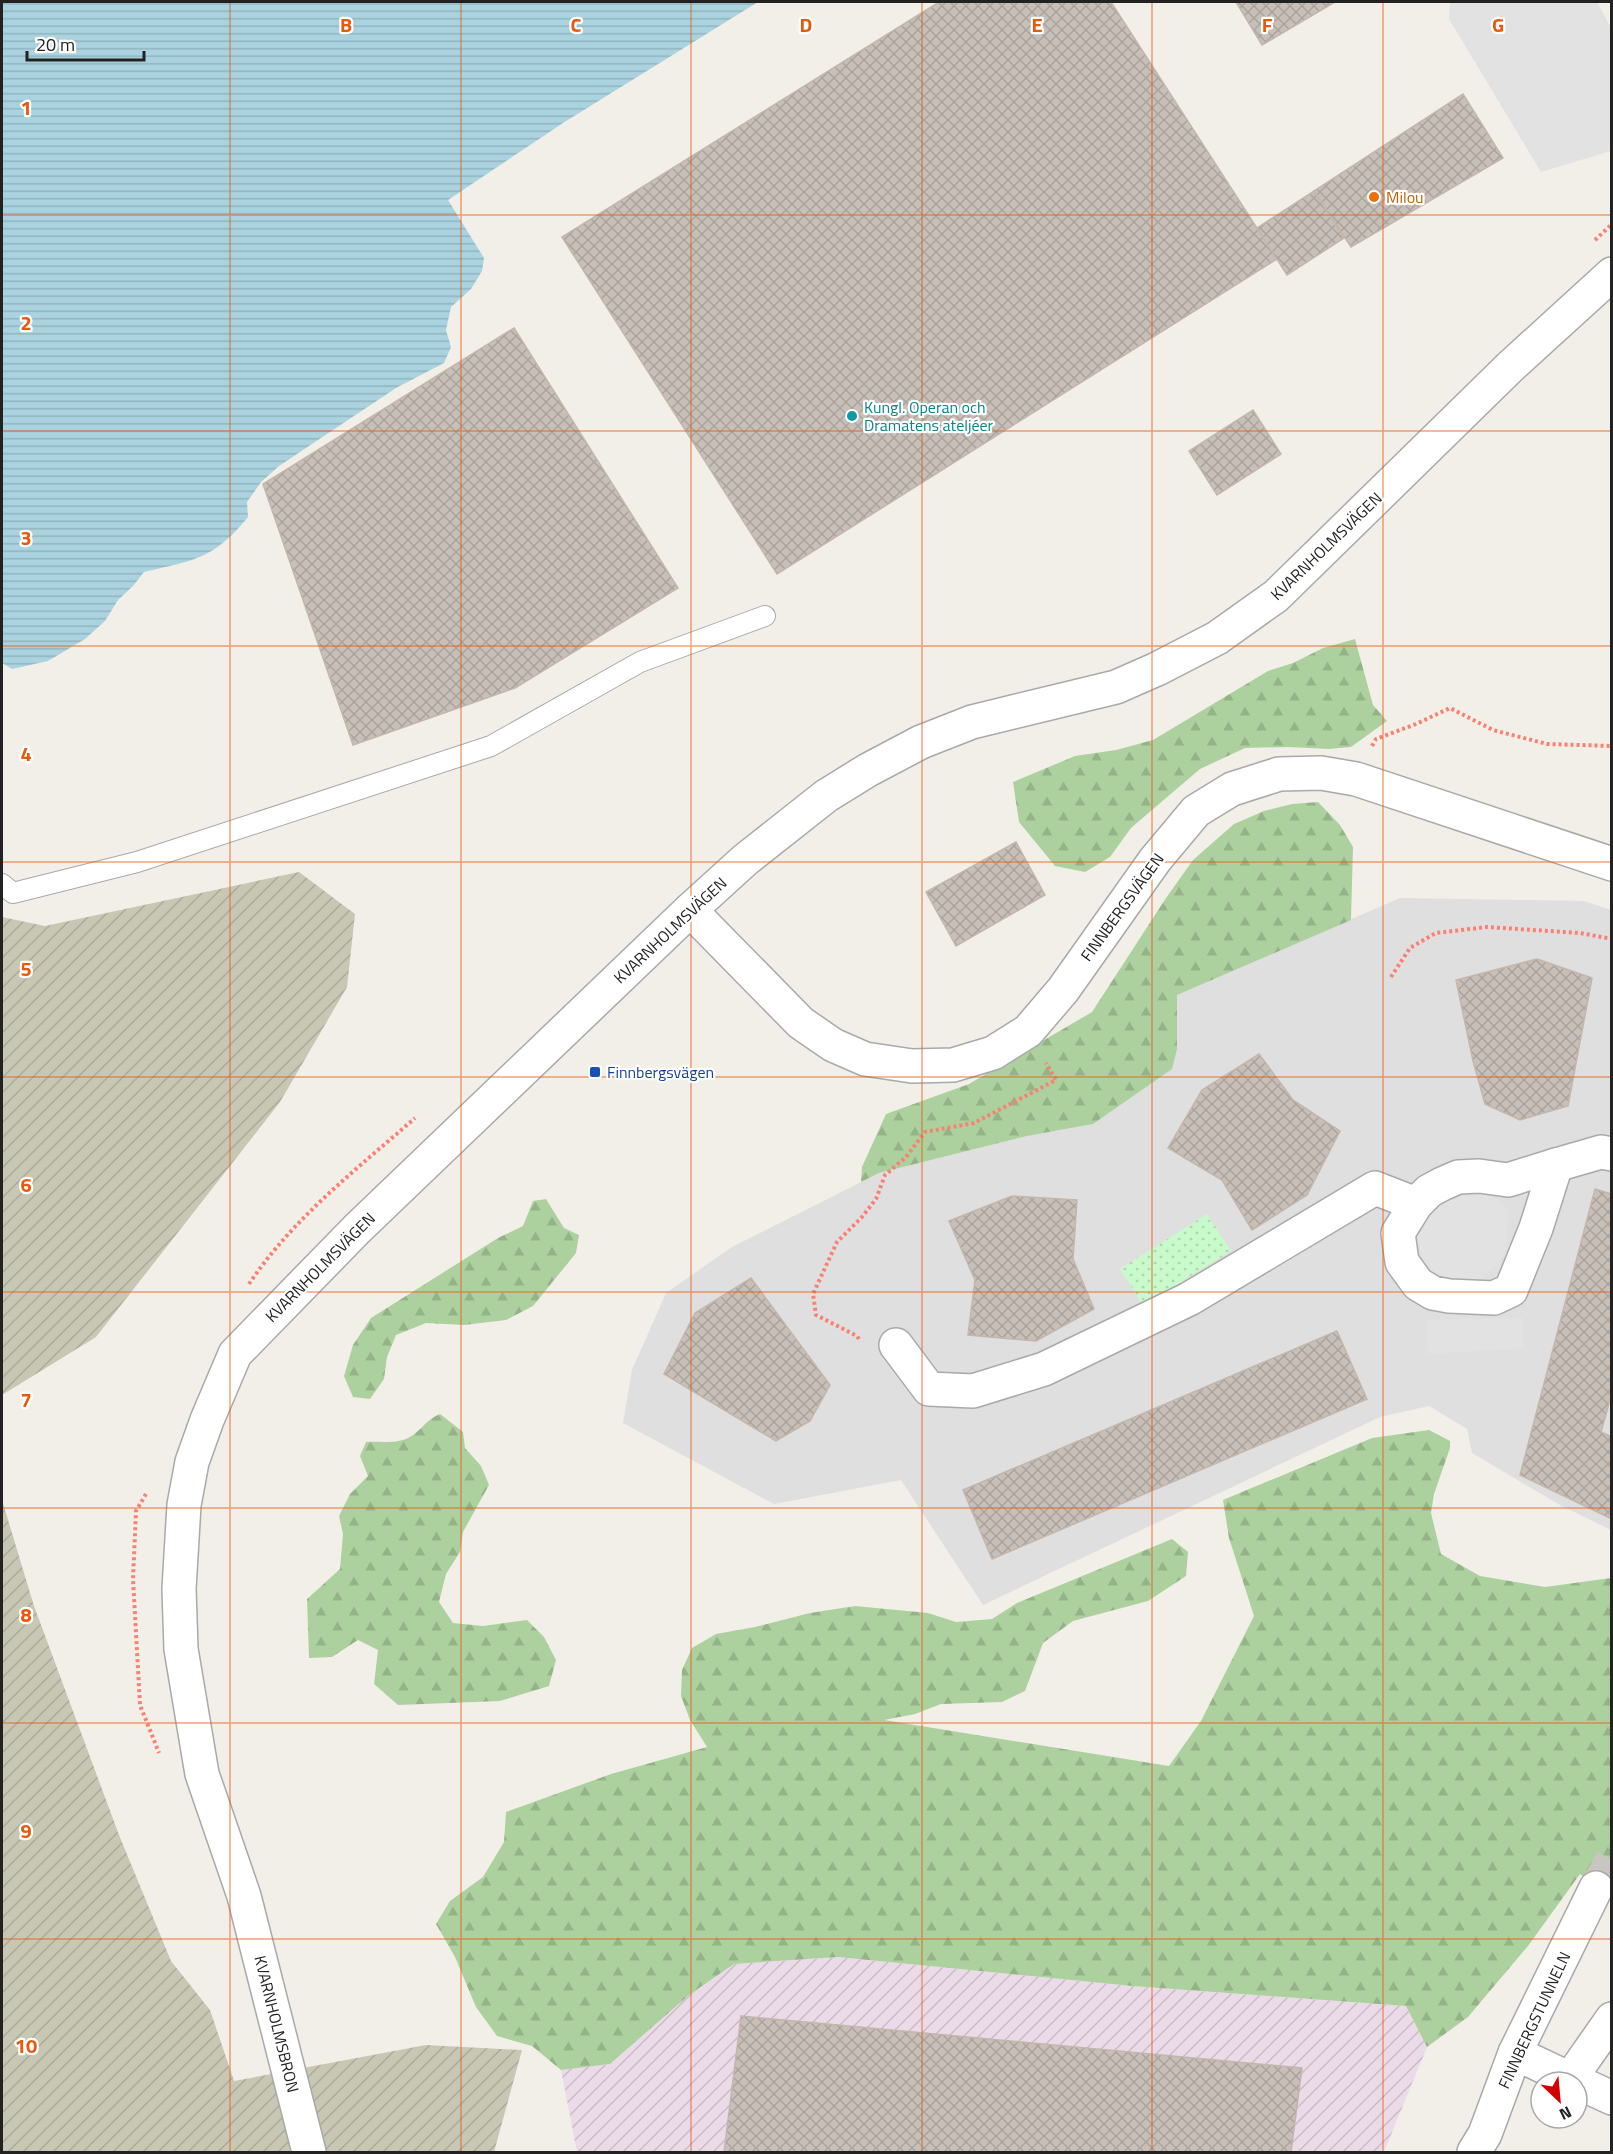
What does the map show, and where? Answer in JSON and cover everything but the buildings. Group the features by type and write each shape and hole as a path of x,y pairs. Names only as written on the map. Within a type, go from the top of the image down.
{"street":[{"name":"KVARNHOLMSVÄGEN","path":"244,1896 202,1774 181,1649 179,1589 184,1505 192,1462 235,1353 357,1229 690,910 745,860 826,796 868,770 921,742 972,722 1116,687 1217,638 1276,596 1510,367 1611,274"},
{"name":"FINNBERGSVÄGEN","path":"690,910 801,1023 833,1045 865,1059 912,1066 953,1065 993,1053 1028,1031 1063,990 1155,860 1196,811 1232,789 1280,774 1322,773 1356,779 1611,864"},
{"path":"1556,1165 1520,1271 1511,1290 1494,1298 1449,1296 1433,1293 1418,1284 1402,1262 1398,1233 1416,1204 1430,1191 1458,1177 1479,1176 1508,1180 1556,1165 1601,1152 1611,1154"},
{"path":"896,1345 929,1389 973,1391 1044,1369 1189,1299 1375,1188 1416,1204"},
{"name":"FINNBERGSTUNNELN","path":"1473,2152 1485,2134 1515,2053 1596,1888"},
{"name":"KVARNHOLMSBRON","path":"244,1896 309,2152"},
{"path":"1581,2070 1611,2019"},
{"path":"1515,2053 1551,2070"},
{"path":"1589,2088 1611,2098"}],"lane":[{"path":"2,884 13,893 137,862 491,746 640,662 765,616"}],"path":[{"path":"1356,779 1376,739 1450,708 1493,730 1547,744 1611,746"},
{"path":"1391,977 1410,948 1436,933 1487,927 1580,933 1611,939"},
{"path":"896,1345 863,1346 857,1336 816,1315 813,1294 837,1242 876,1199 885,1175 906,1157 926,1131 974,1123 1028,1095 1056,1080 1048,1066"}],"shaded area":[{"path":"1450,2 1597,2 1611,28 1611,151 1541,172 1449,19"},
{"path":"299,872 355,914 347,987 280,1102 96,1337 2,1395 2,917 45,926"},
{"path":"1400,898 1584,901 1611,910 1611,1530 1560,1505 1472,1453 1467,1429 1429,1406 1380,1417 983,1605 901,1480 774,1504 623,1423 632,1370 666,1293 732,1247 879,1173 1027,1136 1093,1124 1177,1049 1176,995"},
{"path":"1475,1189 1502,1203 1508,1211 1506,1254 1479,1282 1460,1289 1430,1276 1418,1239 1421,1221 1432,1203"},
{"path":"1523,1318 1523,1348 1428,1354 1426,1320"},
{"path":"2,1500 34,1606 119,1835 171,1961 210,2010 234,2081 426,2045 522,2050 494,2152 2,2152"},
{"path":"838,1957 1132,1986 1406,2006 1427,2047 1384,2152 577,2152 561,2070 610,2064 689,1995 734,1964"}],"green space":[{"path":"1355,639 1373,705 1387,721 1351,747 1245,748 1200,769 1131,828 1110,857 1085,872 1055,866 1019,822 1013,782 1075,756 1116,750 1153,740 1268,671 1293,663 1323,648"},
{"path":"1318,802 1340,825 1353,847 1351,920 1177,995 1177,1049 1172,1069 1093,1124 1027,1136 879,1173 861,1182 862,1167 886,1114 969,1084 1092,1012 1193,860 1234,824 1264,811 1292,804"},
{"path":"546,1199 564,1228 579,1235 576,1253 533,1306 506,1320 464,1325 426,1323 396,1335 387,1357 384,1379 370,1399 353,1397 344,1376 353,1345 371,1318 498,1238 523,1226 533,1201"},
{"path":"1207,1214 1231,1251 1143,1305 1120,1269"},
{"path":"440,1414 463,1432 465,1448 481,1466 489,1485 463,1532 460,1552 446,1574 439,1602 453,1623 483,1626 527,1620 544,1637 556,1660 549,1686 500,1701 398,1705 374,1684 378,1650 358,1640 332,1657 309,1658 307,1599 340,1569 343,1534 339,1516 350,1494 368,1476 360,1456 366,1442 396,1441 408,1438"},
{"path":"1429,1430 1450,1441 1450,1448 1434,1494 1431,1513 1441,1554 1480,1576 1545,1587 1611,1578 1611,1889 1596,1888 1580,1874 1528,1946 1468,2017 1427,2047 1406,2006 1132,1986 838,1957 734,1964 689,1995 610,2064 561,2070 532,2046 497,2036 476,2007 455,1957 436,1924 450,1901 483,1877 504,1842 506,1812 611,1774 707,1747 690,1720 681,1696 682,1670 692,1648 716,1634 810,1613 855,1606 928,1613 956,1622 992,1619 1017,1603 1172,1539 1188,1552 1186,1576 1148,1601 1073,1621 1043,1643 1025,1691 1002,1702 941,1704 915,1714 884,1720 1169,1766 1201,1721 1254,1616 1229,1538 1223,1500 1372,1438"}],"water":[{"path":"2,2 758,2 563,123 448,200 484,258 482,271 471,289 451,307 446,330 451,347 444,363 396,388 279,466 261,482 247,502 248,517 236,531 213,550 190,561 144,572 118,600 105,621 85,639 48,661 12,669 2,663"}],"tunnel":[{"path":"1596,1888 1612,1860"}],"place":[{"name":"Milou","path":"1374,197"},
{"name":"Kungl. Operan och Dramatens ateljéer","path":"852,416"},
{"name":"Finnbergsvägen","path":"595,1072"}]}
